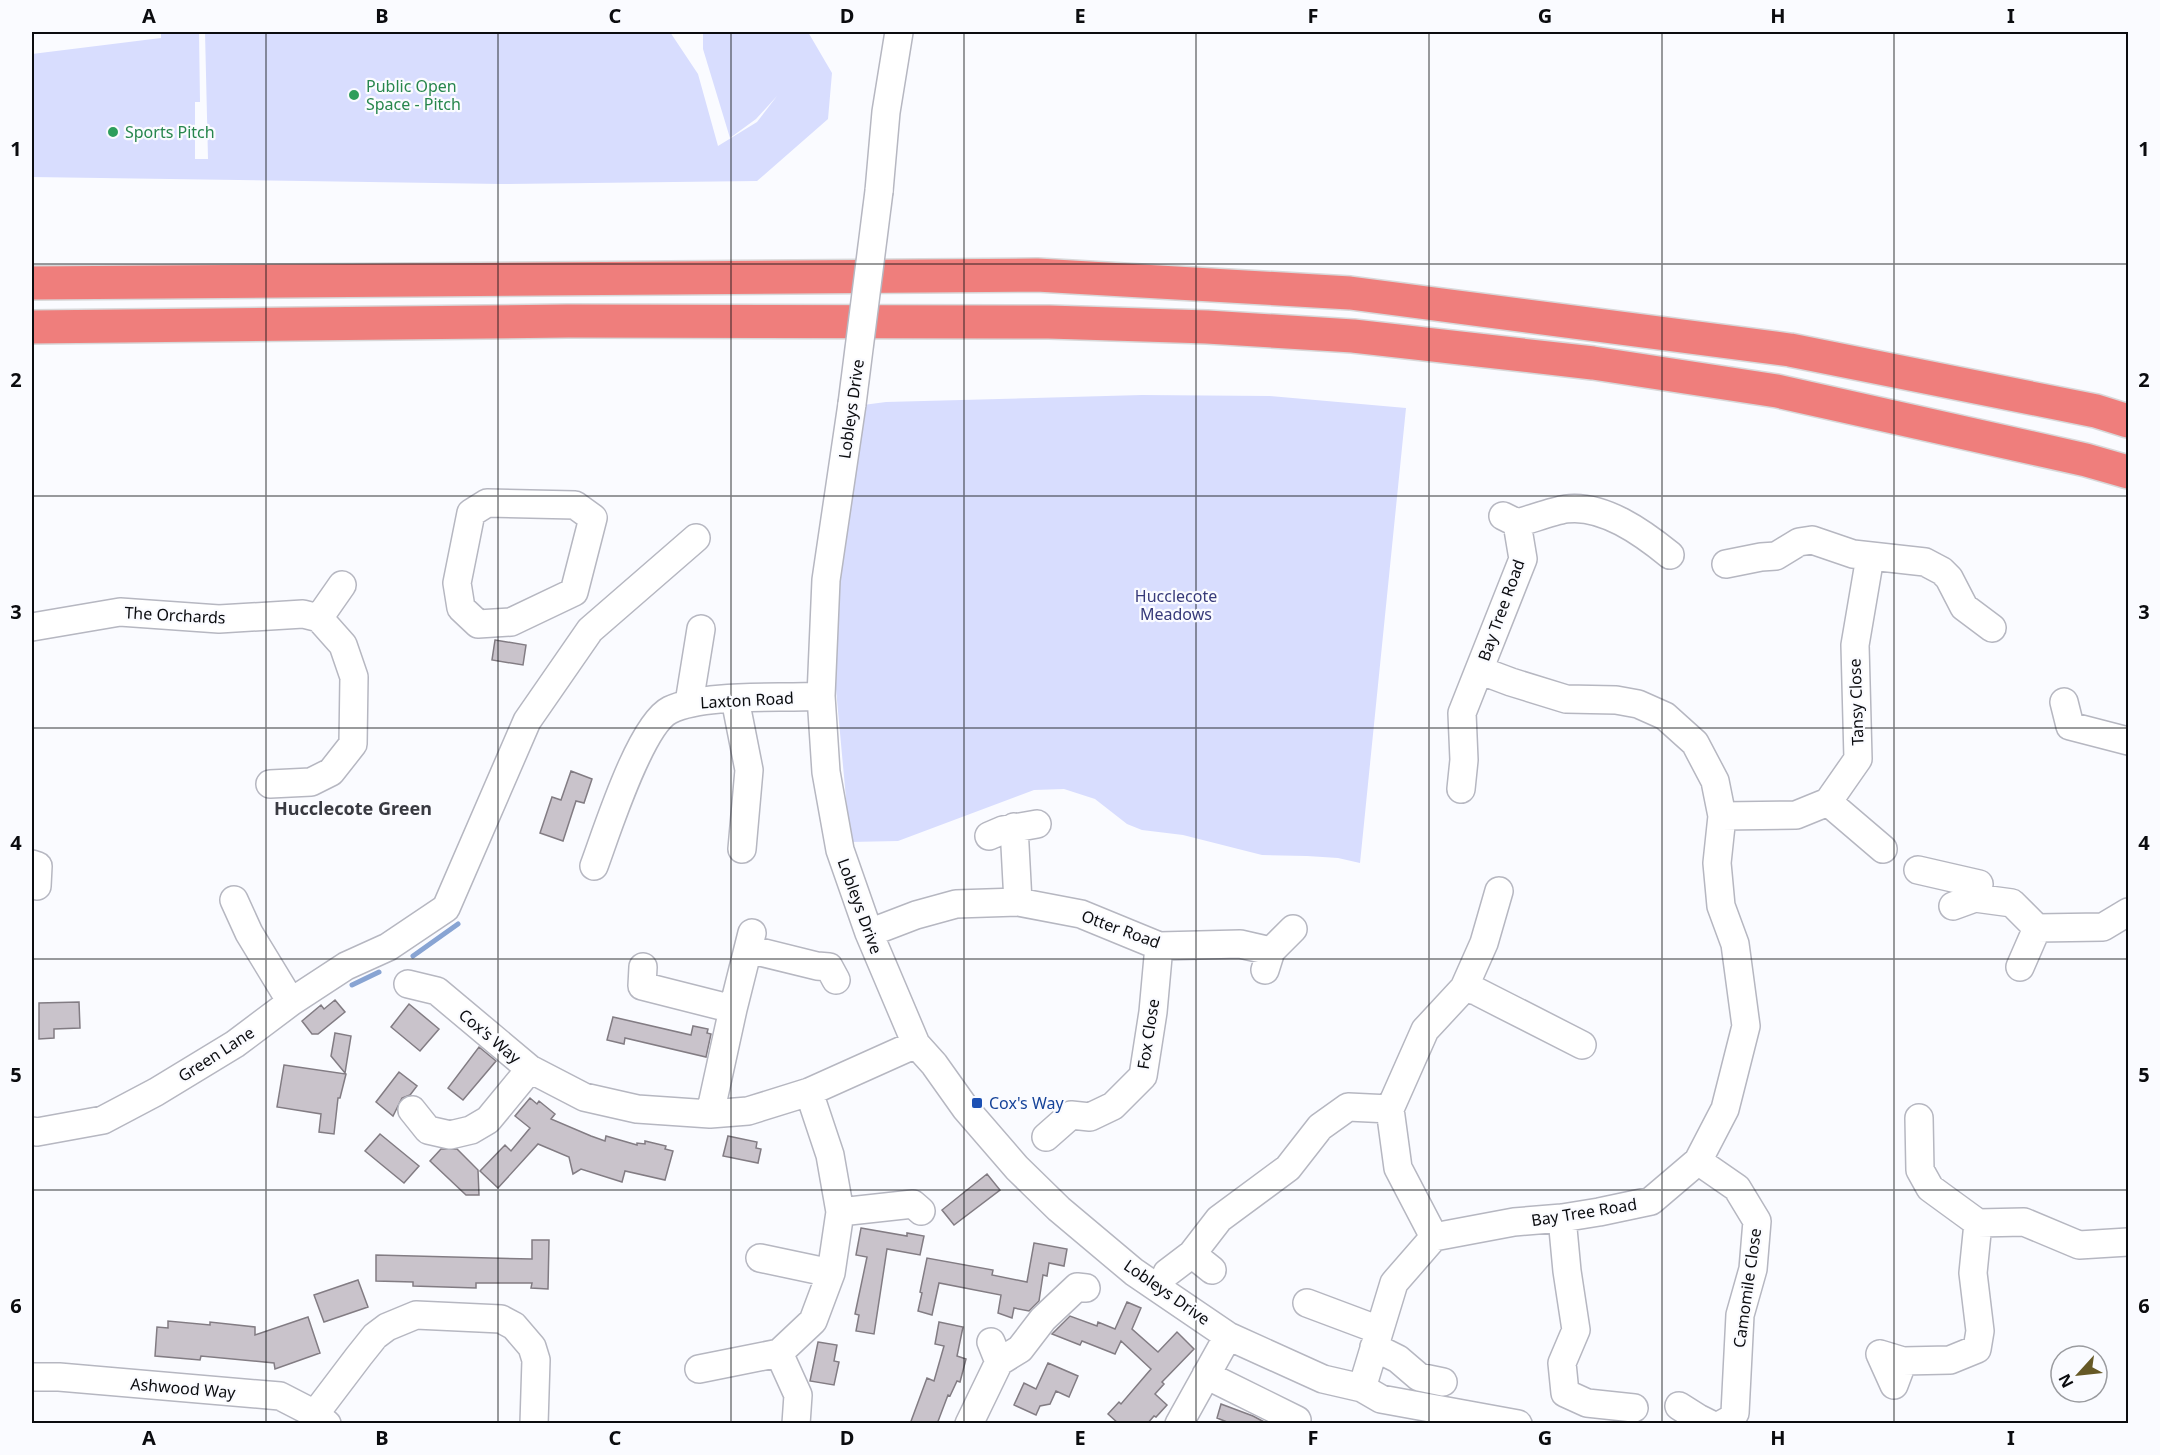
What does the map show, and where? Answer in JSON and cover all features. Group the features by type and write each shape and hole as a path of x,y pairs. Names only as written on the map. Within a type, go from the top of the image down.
{"highway":[{"path":"32,284 1037,275 1350,293 1790,350 2096,411 2128,421"},
{"path":"32,327 568,321 1049,321 1353,336 1593,363 1777,391 2086,460 2128,472"}],"street":[{"name":"Lobleys Drive","path":"899,32 886,111 879,191 852,404 826,580 821,696 826,772 840,850 868,933 916,1044 1009,1160 1059,1209 1134,1272 1228,1336 1323,1379 1362,1388 1382,1399 1518,1424"},
{"path":"574,592 512,622 478,624 461,608 457,583 471,513 487,503 575,505 593,518 574,592 590,630"},
{"name":"Bay Tree Road","path":"1434,1237 1514,1222 1562,1218 1651,1201 1698,1161 1725,1109 1746,1026 1735,944 1721,906 1717,863 1722,816 1714,781 1695,743 1665,716 1638,704 1616,700 1566,699 1479,670 1523,559 1510,519 1553,514 1564,509 1578,508 1632,527 1670,555"},
{"name":"Green Lane","path":"32,1131 103,1120 156,1092 235,1044 291,1002 346,966 388,947 446,908 527,721 590,630 696,538"},
{"path":"1726,564 1776,556 1799,542 1812,540 1873,557 1925,562 1942,571 1949,578 1964,607 1992,628"},
{"name":"Tansy Close","path":"1828,802 1858,759 1855,645 1873,557"},
{"path":"270,784 311,782 332,772 353,744 354,677 343,645 319,618 342,585"},
{"name":"The Orchards","path":"32,627 120,612 219,620 303,614 319,618"},
{"path":"689,704 701,629"},
{"path":"1461,795 1464,760 1462,713 1479,670"},
{"name":"Laxton Road","path":"594,867 626,776 657,721 668,711 689,704 735,699 821,696"},
{"path":"735,699 748,770 742,849"},
{"path":"2065,725 2128,741"},
{"path":"1722,816 1796,815 1828,802 1882,849"},
{"path":"989,836 1025,826 1018,902"},
{"path":"1918,870 1972,891 2012,903 2037,928 2103,927 2128,912"},
{"path":"1362,1388 1394,1283 1434,1237 1398,1168 1390,1109 1425,1030 1464,988 1484,944 1499,891"},
{"path":"234,900 249,933 291,1002"},
{"name":"Otter Road","path":"868,933 916,915 956,904 1018,902 1081,914 1159,946 1240,944 1268,960 1293,929"},
{"path":"2020,967 2037,928"},
{"path":"710,1114 750,941 817,966 829,967 836,980"},
{"name":"Fox Close","path":"1046,1137 1069,1106 1090,1117 1113,1106 1143,1076 1153,1012 1159,946"},
{"path":"640,983 733,1009"},
{"name":"Cox's Way","path":"408,984 439,987 530,1069 584,1097 637,1109 710,1114 748,1111 809,1092 916,1044"},
{"path":"1464,988 1476,991 1568,1046"},
{"path":"418,1129 450,1135 471,1130 488,1120 530,1069"},
{"path":"699,1369 779,1353 813,1321 831,1274 840,1212 830,1155 809,1092"},
{"path":"1167,1273 1202,1262 1219,1220 1288,1168 1320,1127 1348,1107 1390,1109"},
{"path":"1919,1130 1920,1170 1930,1188 1978,1223 2024,1222 2079,1245 2128,1242"},
{"name":"Camomile Close","path":"1698,1161 1737,1188 1757,1221 1753,1269 1740,1315 1747,1345 1729,1414"},
{"path":"840,1212 919,1200"},
{"path":"1562,1218 1576,1330 1562,1363 1565,1393 1587,1403 1634,1408"},
{"path":"1892,1357 1950,1360 1986,1357 1980,1331 1974,1273 1978,1223"},
{"path":"760,1258 831,1274"},
{"path":"969,1424 995,1352 1020,1349 1043,1319 1062,1300 1077,1287 1086,1287"},
{"path":"1307,1303 1377,1339 1419,1377 1443,1382"},
{"path":"321,1419 359,1356 375,1336 387,1327 416,1315 501,1319 514,1326 532,1347 536,1360 534,1424"},
{"path":"1179,1424 1228,1336"},
{"path":"779,1353 798,1395 796,1424"},
{"path":"1206,1375 1297,1420"},
{"name":"Ashwood Way","path":"32,1377 59,1377 280,1396 321,1419"},
{"path":"1679,1406 1710,1424"}],"green space":[{"path":"161,32 199,32 200,102 195,102 195,159 208,159 205,32 670,32 698,74 718,146 757,122 777,96 756,119 730,138 703,49 703,32 808,32 832,73 828,119 757,181 501,184 32,177 32,54 161,38"},
{"name":"Hucclecote Meadows","path":"1142,395 1270,396 1406,408 1360,863 1338,858 1262,855 1183,835 1142,830 1127,824 1095,799 1064,789 1034,790 898,841 850,842 826,580 863,405 886,402"}],"building":[{"path":"495,640 526,645 523,665 492,660"},
{"path":"571,771 592,779 584,803 576,801 563,841 540,833 552,797 561,800"},
{"path":"335,1000 345,1012 318,1034 312,1034 302,1021 321,1005 324,1009"},
{"path":"79,1002 80,1028 54,1029 54,1038 39,1039 39,1003"},
{"path":"409,1004 439,1029 420,1051 391,1027"},
{"path":"613,1017 691,1035 693,1026 708,1029 707,1033 711,1034 706,1057 625,1038 624,1044 607,1040"},
{"path":"335,1033 351,1036 345,1073 331,1056"},
{"path":"479,1047 496,1061 463,1100 448,1088"},
{"path":"284,1065 346,1074 340,1098 338,1098 334,1134 319,1132 321,1114 277,1107"},
{"path":"399,1072 417,1086 410,1095 402,1098 393,1116 376,1102"},
{"path":"530,1098 537,1104 539,1101 555,1114 551,1119 605,1141 606,1136 637,1145 637,1143 645,1144 645,1141 666,1146 665,1149 673,1151 665,1180 625,1171 622,1182 581,1169 573,1174 569,1157 538,1144 498,1188 480,1171 505,1145 511,1151 530,1128 515,1116"},
{"path":"380,1134 419,1166 404,1183 365,1151"},
{"path":"728,1136 757,1142 756,1148 761,1149 758,1163 723,1156"},
{"path":"441,1149 457,1149 478,1170 479,1195 466,1195 430,1161"},
{"path":"987,1174 1000,1190 954,1225 942,1210"},
{"path":"861,1228 907,1236 907,1233 924,1236 920,1255 887,1249 874,1334 856,1331 859,1315 855,1314 867,1257 856,1255"},
{"path":"532,1240 549,1240 548,1289 531,1288 532,1283 476,1283 476,1288 413,1286 413,1282 376,1281 376,1255 532,1259"},
{"path":"1034,1243 1067,1249 1064,1266 1049,1263 1047,1276 1043,1275 1039,1301 1029,1311 1014,1308 1012,1318 998,1313 1001,1295 939,1283 932,1315 918,1311 927,1258 993,1270 992,1275 1027,1282"},
{"path":"358,1280 368,1307 324,1322 314,1295"},
{"path":"1127,1302 1141,1308 1132,1329 1158,1352 1177,1332 1194,1349 1162,1382 1164,1384 1155,1394 1167,1405 1147,1424 1119,1424 1108,1414 1119,1402 1121,1404 1151,1369 1121,1341 1115,1354 1082,1341 1080,1345 1052,1334 1070,1316 1097,1326 1098,1322 1115,1329"},
{"path":"308,1317 320,1353 275,1369 274,1363 201,1356 200,1360 155,1356 157,1327 168,1328 168,1321 210,1325 210,1322 255,1327 255,1335"},
{"path":"939,1322 963,1327 957,1356 966,1359 960,1382 957,1381 950,1396 948,1395 937,1424 910,1424 927,1378 934,1381 944,1346 935,1344"},
{"path":"818,1342 837,1345 834,1361 839,1362 834,1385 810,1381"},
{"path":"1048,1363 1078,1376 1069,1397 1056,1391 1050,1404 1040,1406 1036,1415 1014,1405 1024,1383 1036,1389"},
{"path":"1221,1404 1268,1424 1232,1424 1217,1418"}],"waterway":[{"path":"413,956 458,924"},
{"path":"352,985 379,972"}],"place":[{"name":"Public Open Space - Pitch","path":"354,95"},
{"name":"Sports Pitch","path":"113,132"},
{"name":"Cox's Way","path":"977,1103"}],"district":[{"name":"Hucclecote Green","path":"353,809"}]}
